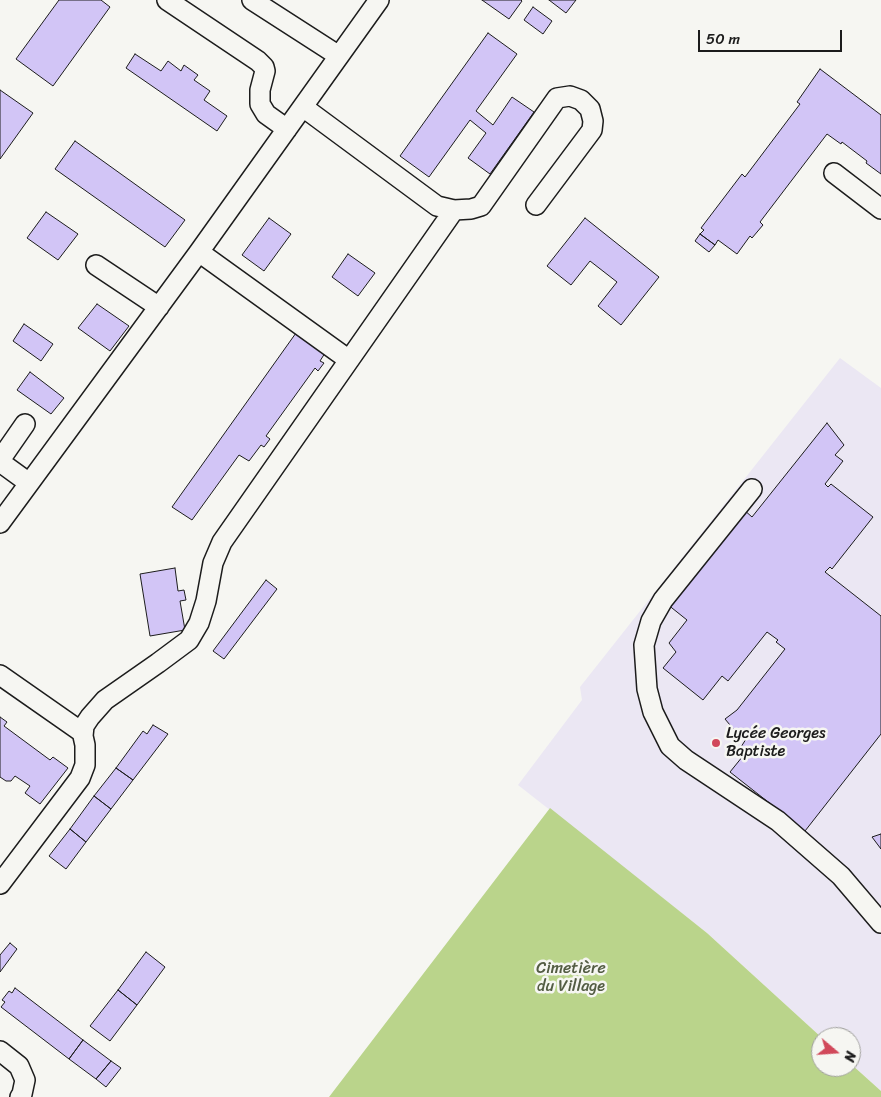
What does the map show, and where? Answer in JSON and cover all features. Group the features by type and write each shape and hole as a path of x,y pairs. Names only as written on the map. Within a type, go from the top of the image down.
{"lane":[{"path":"167,0 264,66 265,71 260,90 260,104 266,114 287,130"},
{"path":"252,0 339,56"},
{"path":"0,523 199,252 379,0"},
{"path":"303,107 437,206 454,210 471,210 481,206 557,98 570,96 581,100 590,109 593,121 592,130 536,205"},
{"path":"834,173 881,209"},
{"path":"0,884 80,778 85,765 84,726 90,717 105,700 189,640 199,623 206,601 213,563 222,542 454,210"},
{"path":"199,252 349,360"},
{"path":"96,265 159,307"},
{"path":"25,424 0,461 30,483"},
{"path":"752,489 663,600 651,621 644,645 648,689 653,712 670,746 686,760 778,821 841,876 881,924"},
{"path":"0,675 83,733"},
{"path":"0,1051 19,1066 25,1080 20,1097"}],"shaded area":[{"name":"Lycée Georges Baptiste","path":"840,358 881,388 881,1091 861,1073 861,1027 811,1028 707,933 518,785 582,700 580,687"}],"green space":[{"name":"Cimetière du Village","path":"550,808 707,933 811,1028 811,1077 861,1077 861,1073 881,1091 881,1097 329,1097"}],"building":[{"path":"59,0 101,0 110,7 53,86 16,59"},
{"path":"482,0 521,0 522,1 509,19"},
{"path":"549,0 576,0 566,13"},
{"path":"533,7 552,21 543,34 524,20"},
{"path":"488,33 517,54 476,111 493,125 512,97 534,112 490,174 468,158 486,133 470,120 429,177 400,156"},
{"path":"135,54 161,71 168,61 181,71 184,65 198,75 194,80 210,91 204,100 227,116 217,131 126,68"},
{"path":"820,69 881,115 881,174 842,142 841,144 827,134 760,222 763,225 752,238 750,236 737,254 718,240 715,245 700,234 704,230 701,228 742,174 745,177 800,104 797,102"},
{"path":"0,90 33,113 0,159"},
{"path":"75,141 185,220 165,247 55,169"},
{"path":"46,212 78,234 58,260 27,238"},
{"path":"269,218 291,234 264,271 242,255"},
{"path":"585,218 659,277 621,325 598,306 617,282 590,261 571,285 547,266"},
{"path":"700,234 715,245 709,252 695,241"},
{"path":"348,254 375,273 358,296 332,277"},
{"path":"97,304 129,326 110,351 78,328"},
{"path":"24,324 53,344 41,361 13,341"},
{"path":"296,333 325,353 320,361 324,363 318,371 315,368 266,436 270,439 264,447 261,445 249,461 239,455 192,520 172,507"},
{"path":"30,372 64,398 51,414 17,390"},
{"path":"827,423 844,445 835,455 843,461 825,484 828,487 831,484 873,517 832,569 830,567 825,572 881,616 881,734 805,831 730,772 747,751 741,747 746,739 742,736 740,737 725,719 737,710 785,649 776,642 778,640 767,632 728,681 722,676 703,700 663,668 676,652 669,643 687,620 667,604 743,509 752,517"},
{"path":"175,568 178,591 184,590 186,600 180,601 185,630 150,636 140,574"},
{"path":"266,580 277,589 224,659 213,651"},
{"path":"0,717 7,722 4,726 50,760 53,757 68,768 40,804 25,793 30,786 15,776 11,781 6,781 0,777"},
{"path":"153,725 168,734 133,780 116,768 143,731 147,734"},
{"path":"116,768 133,780 111,809 94,796"},
{"path":"94,796 111,809 86,842 70,829"},
{"path":"70,829 86,842 66,869 49,856"},
{"path":"881,834 881,849 872,837"},
{"path":"10,943 17,949 0,972 0,955"},
{"path":"146,952 165,967 137,1005 118,990"},
{"path":"15,988 83,1040 69,1059 1,1007 5,1002 2,1000 9,991 12,993"},
{"path":"118,990 137,1005 110,1041 90,1026"},
{"path":"83,1040 111,1061 96,1079 69,1059"},
{"path":"111,1061 121,1068 106,1087 96,1079"}],"place":[{"name":"Lycée Georges Baptiste","path":"716,743"}]}
